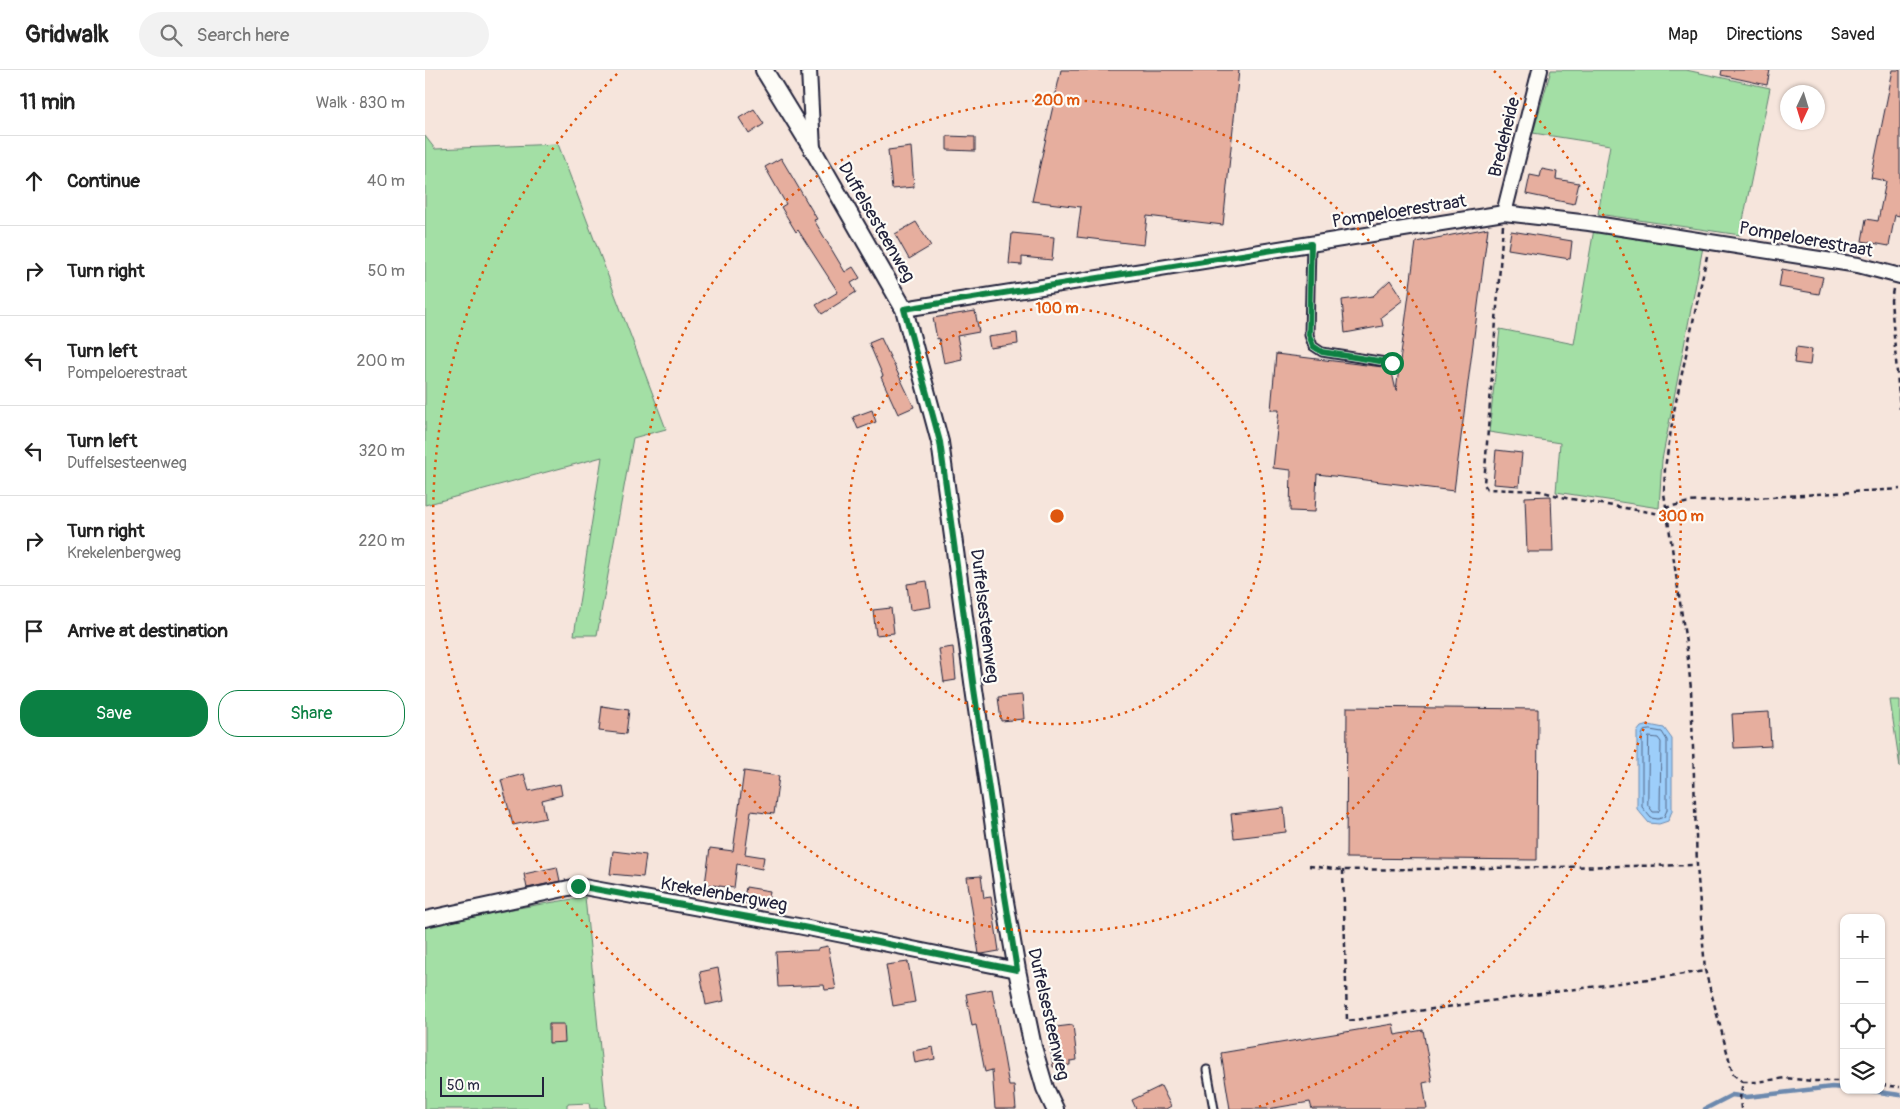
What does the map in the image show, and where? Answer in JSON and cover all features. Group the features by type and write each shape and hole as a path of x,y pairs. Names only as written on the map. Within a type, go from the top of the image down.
{"street":[{"name":"Duffelsesteenweg","path":"763,70 813,150 904,309 940,442 979,726 1017,970 1033,1047 1045,1088 1055,1109"},
{"name":"Duffelsesteenweg","path":"809,70 813,150"},
{"name":"Bredeheide","path":"1504,213 1540,70"},
{"name":"Pompeloerestraat","path":"904,309 1504,213 1589,223 1708,242 1858,266 1898,276"},
{"name":"Krekelenbergweg","path":"425,919 578,886 798,926 1017,970"}],"lane":[{"path":"1311,244 1309,335 1313,346 1322,352 1392,363"},
{"path":"1207,1070 1214,1109"}],"path":[{"path":"1504,213 1484,484 1487,488 1539,491 1666,515"},
{"path":"1708,242 1704,271 1674,410 1665,468 1665,508 1690,679 1697,865 1705,970 1733,1074 1743,1082 1785,1078 1812,1081 1840,1081"},
{"path":"1898,276 1891,300 1900,409"},
{"path":"1665,508 1689,502 1900,489"},
{"path":"1309,866 1343,870 1697,865"},
{"path":"1343,870 1347,1021 1705,970"},
{"path":"1741,1109 1740,1098 1743,1082"},
{"path":"1885,1085 1900,1087"}],"green space":[{"path":"1551,70 1686,70 1770,88 1740,235 1598,214 1610,145 1533,133"},
{"path":"425,136 435,149 558,144 666,429 633,438 597,635 574,635 602,457 425,505"},
{"path":"1594,229 1703,247 1662,460 1659,508 1556,492 1560,443 1489,432 1500,329 1574,344"},
{"path":"1890,700 1900,700 1900,767"},
{"path":"585,897 606,1109 590,1109 589,1103 567,1104 567,1109 425,1109 425,927 518,908"}],"water":[{"path":"1649,725 1664,728 1672,739 1672,811 1668,821 1659,824 1649,823 1637,809 1637,732 1641,727"}],"building":[{"path":"1061,70 1239,70 1223,225 1147,216 1144,245 1077,237 1081,207 1032,201"},
{"path":"1722,70 1770,70 1767,85 1721,75"},
{"path":"1893,70 1900,70 1900,216 1895,215 1889,246 1862,241 1866,219 1878,221 1886,181 1871,178"},
{"path":"754,109 764,124 749,134 739,118"},
{"path":"947,136 975,137 975,151 947,150"},
{"path":"911,147 914,187 892,189 888,150"},
{"path":"781,158 817,219 814,220 845,272 853,267 860,278 851,283 856,292 822,314 816,305 838,292 781,207 786,204 765,167"},
{"path":"1542,169 1557,172 1556,179 1579,183 1574,204 1526,194 1530,175 1540,177"},
{"path":"916,222 931,246 909,259 895,234"},
{"path":"1488,228 1454,491 1317,474 1315,512 1290,511 1291,470 1273,468 1279,410 1271,410 1276,354 1391,368 1396,391 1416,242"},
{"path":"1511,231 1572,241 1570,259 1508,249"},
{"path":"1012,233 1054,237 1052,260 1022,257 1022,265 1009,264"},
{"path":"1782,269 1823,277 1819,294 1779,287"},
{"path":"1390,280 1403,300 1381,317 1383,326 1345,333 1342,300 1373,296"},
{"path":"975,311 979,332 957,336 962,359 944,363 933,318"},
{"path":"1017,333 1018,344 990,348 988,337"},
{"path":"881,338 914,407 898,414 881,377 883,376 869,343"},
{"path":"1796,347 1812,349 1810,365 1794,363"},
{"path":"872,410 876,422 858,429 853,417"},
{"path":"1496,450 1522,453 1519,486 1493,484"},
{"path":"1551,496 1553,552 1527,552 1525,497"},
{"path":"927,581 931,607 910,610 907,584"},
{"path":"891,608 894,633 876,635 873,610"},
{"path":"953,647 956,680 944,682 939,649"},
{"path":"1022,695 1024,719 1001,721 998,697"},
{"path":"602,706 629,710 626,734 599,731"},
{"path":"1347,707 1538,709 1537,860 1346,858"},
{"path":"1769,712 1771,746 1734,748 1732,714"},
{"path":"744,771 779,776 774,814 751,811 745,854 764,857 762,869 737,864 734,888 705,884 710,848 733,851"},
{"path":"524,774 529,791 560,784 562,795 542,800 546,818 513,825 501,780"},
{"path":"1284,808 1286,832 1234,838 1231,814"},
{"path":"613,851 646,855 643,877 610,874"},
{"path":"557,867 560,881 527,888 524,874"},
{"path":"981,876 984,898 991,897 999,951 979,954 967,877"},
{"path":"746,887 770,891 767,907 743,903"},
{"path":"828,946 836,989 825,990 824,985 778,987 776,952 818,950 818,948"},
{"path":"908,962 915,1002 893,1006 886,965"},
{"path":"718,968 724,1001 706,1005 700,972"},
{"path":"992,989 1009,1086 1014,1086 1016,1109 995,1109 992,1070 985,1072 976,1025 972,1026 966,994"},
{"path":"549,1024 564,1024 565,1042 549,1043"},
{"path":"1393,1024 1395,1035 1423,1030 1432,1081 1423,1083 1427,1109 1312,1109 1310,1102 1268,1109 1230,1109 1221,1053"},
{"path":"1073,1025 1077,1060 1070,1061 1070,1065 1053,1067 1048,1028"},
{"path":"933,1047 935,1059 915,1063 913,1051"},
{"path":"1161,1086 1171,1106 1166,1109 1136,1109 1132,1100"}],"waterway":[{"path":"1705,1109 1732,1095 1747,1097 1840,1088"},
{"path":"1885,1093 1900,1095"}],"route":[{"path":"578,886 798,926 1017,970 974,689 948,488 940,442 904,309 1311,244 1309,335 1313,346 1322,352 1392,363"}]}
